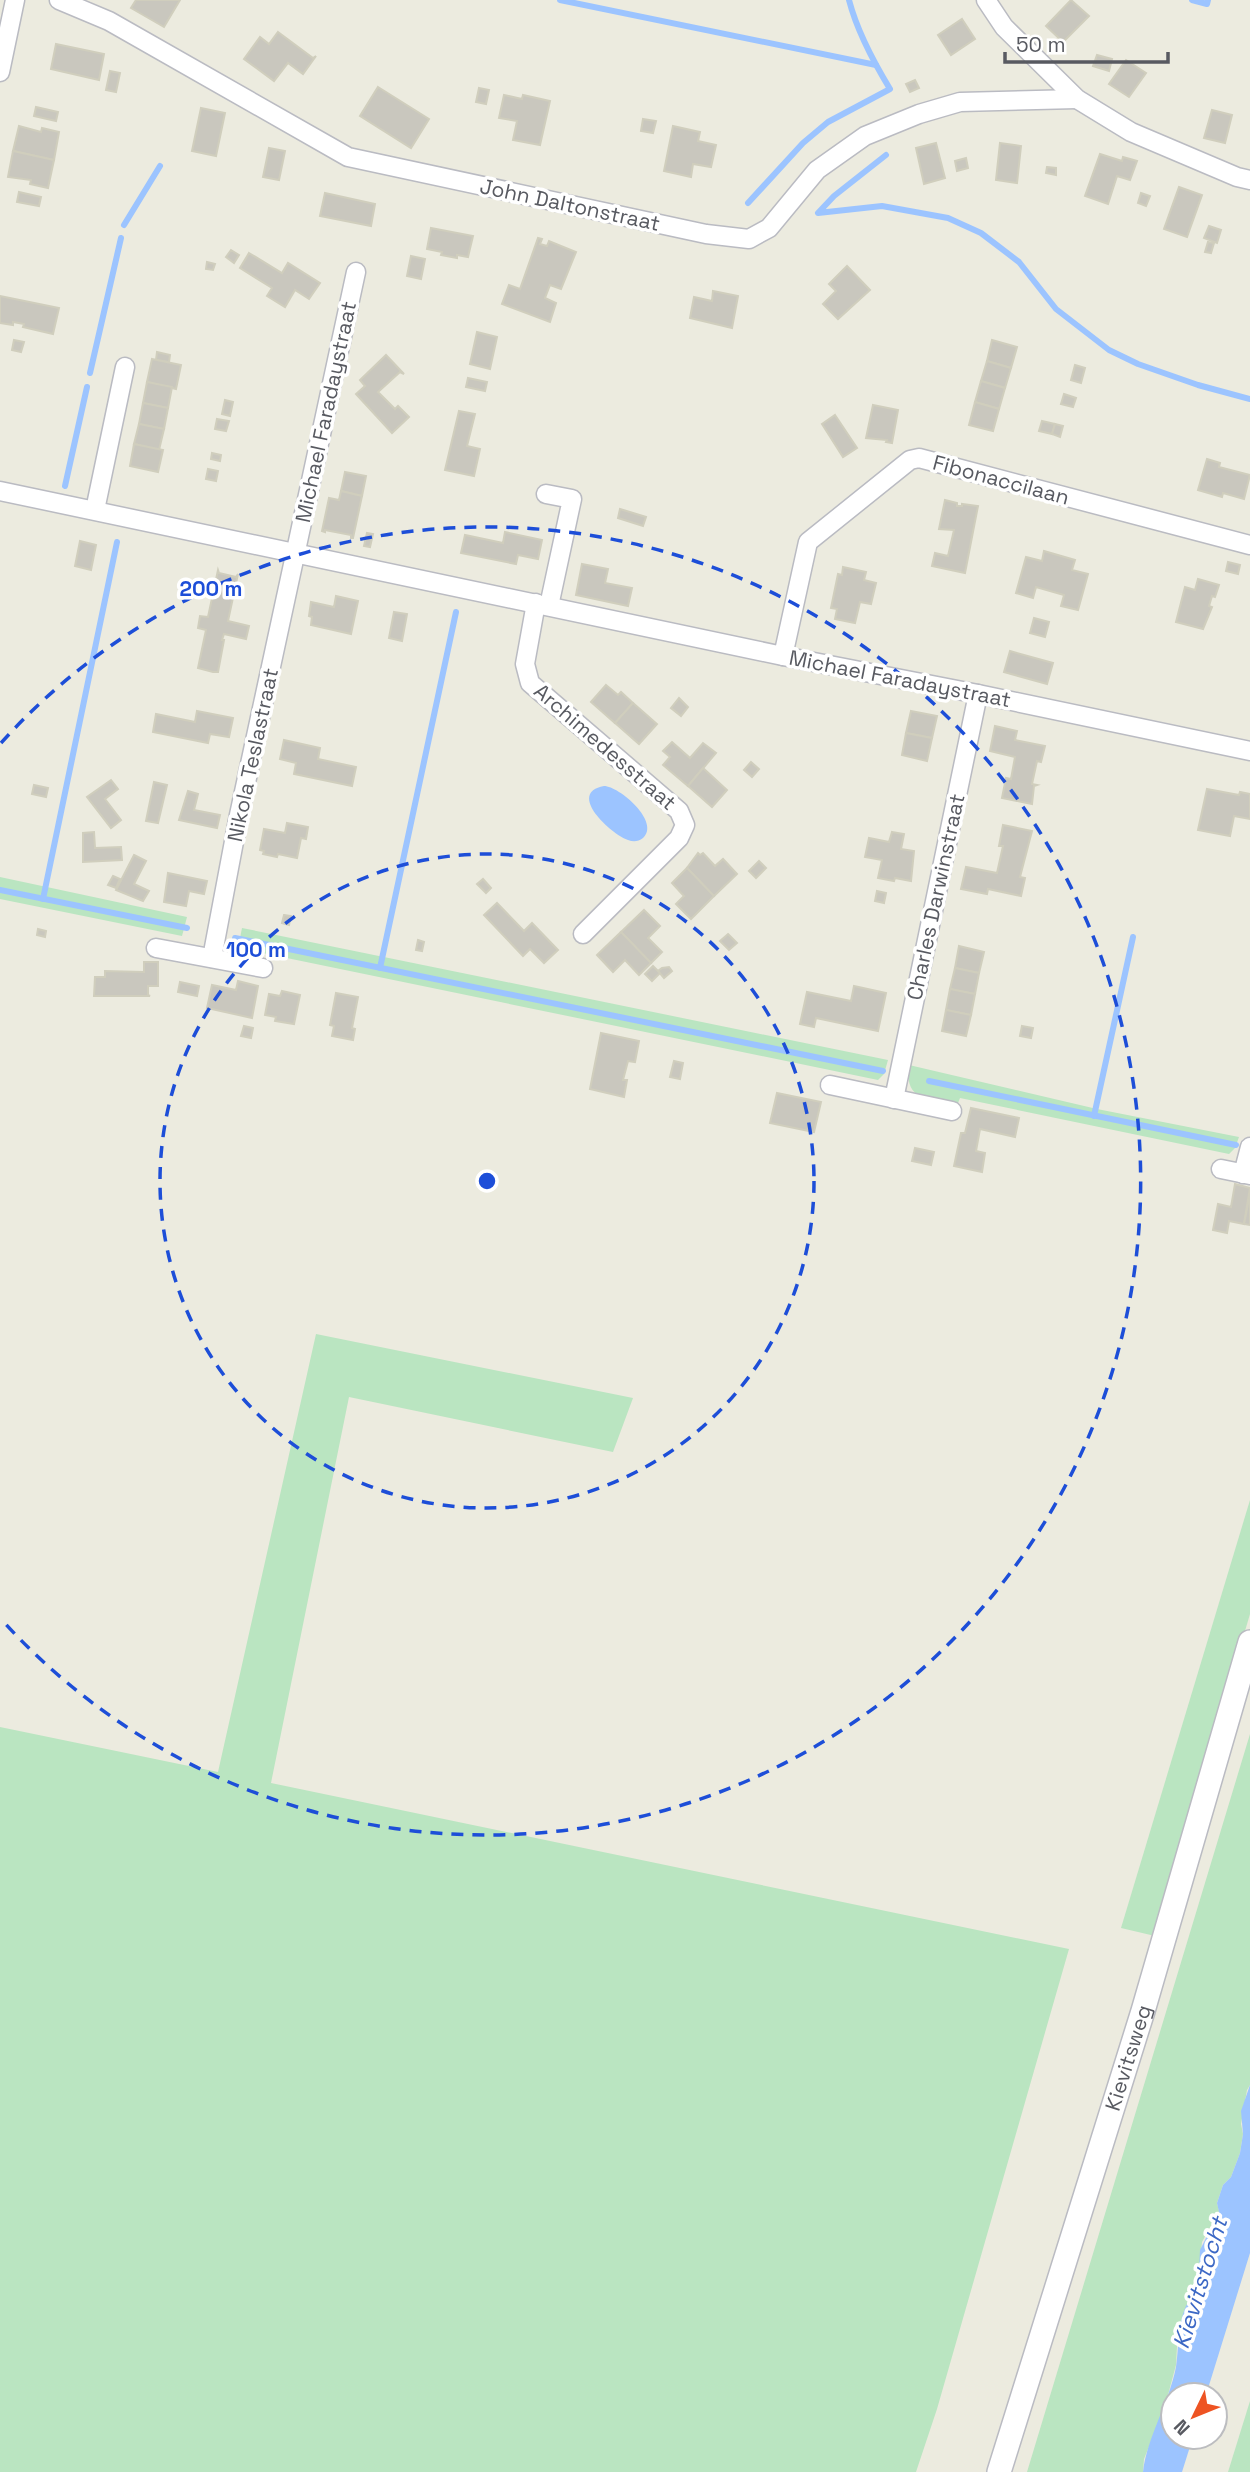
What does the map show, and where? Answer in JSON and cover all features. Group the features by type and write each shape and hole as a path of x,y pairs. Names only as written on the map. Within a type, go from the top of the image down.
{"street":[{"path":"0,72 15,0"},
{"name":"John Daltonstraat","path":"59,0 109,21 348,157 706,233 749,239 769,228 817,170 865,136 919,114 960,102 1077,99"},
{"path":"986,0 1004,27 1077,99 1131,132 1250,180"},
{"name":"Michael Faradaystraat","path":"296,552 356,272"},
{"path":"94,510 125,367"},
{"name":"Fibonaccilaan","path":"783,656 808,542 910,460 919,458 1250,545"},
{"name":"Michael Faradaystraat","path":"0,491 1250,751"},
{"path":"543,605 572,499 546,494"},
{"name":"Nikola Teslastraat","path":"212,958 239,815 296,552"},
{"name":"Archimedesstraat","path":"543,605 524,664 530,683 679,811 685,825 679,838 583,934"},
{"name":"Charles Darwinstraat","path":"894,1099 978,694"},
{"path":"156,948 263,968"},
{"path":"830,1085 953,1111"},
{"path":"1221,1169 1246,1174 1250,1147"},
{"name":"Kievitsweg","path":"999,2472 1143,2011 1250,1642"}],"green space":[{"path":"0,877 187,917 182,936 0,899"},
{"path":"242,928 888,1060 884,1074 878,1080 238,948"},
{"path":"909,1065 1097,1109 1239,1137 1235,1148 1229,1154 960,1098 958,1103 928,1099 910,1086"},
{"path":"316,1334 633,1398 613,1452 349,1397 271,1783 1069,1949 937,2409 916,2472 0,2472 0,1727 218,1772"},
{"path":"1250,1500 1250,1614 1155,1936 1121,1928"},
{"path":"1250,1734 1250,2085 1241,2124 1243,2134 1240,2153 1231,2177 1223,2185 1217,2203 1219,2211 1202,2242 1198,2290 1178,2328 1176,2365 1172,2381 1159,2381 1159,2421 1144,2459 1143,2472 1027,2472"},
{"path":"1250,2401 1250,2472 1228,2472"}],"water":[{"path":"604,786 628,798 643,815 647,831 643,838 628,840 612,830 595,813 589,797 593,790"},
{"name":"Kievitstocht","path":"1250,2085 1250,2253 1210,2381 1173,2381 1182,2316 1198,2290 1200,2250 1219,2212 1217,2203 1223,2185 1231,2177 1240,2153 1243,2134 1241,2111"},
{"path":"1159,2418 1159,2451 1189,2451 1182,2472 1143,2472"}],"building":[{"path":"136,0 180,0 164,27 131,8"},
{"path":"1071,0 1089,16 1063,42 1046,26"},
{"path":"962,19 975,39 951,55 938,35"},
{"path":"278,32 313,58 316,56 303,74 288,63 274,81 244,59 260,37 269,44"},
{"path":"56,44 104,54 99,80 51,69"},
{"path":"1097,55 1112,59 1109,71 1093,66"},
{"path":"1126,60 1146,73 1129,97 1109,84"},
{"path":"110,71 120,73 116,92 106,90"},
{"path":"915,80 919,88 910,92 906,84"},
{"path":"378,87 429,119 411,148 360,116"},
{"path":"479,88 489,90 486,104 476,102"},
{"path":"504,95 522,99 523,95 550,101 540,145 513,140 517,121 499,118"},
{"path":"36,107 58,112 56,121 34,116"},
{"path":"201,108 225,113 216,156 192,151"},
{"path":"1212,110 1232,115 1225,143 1204,138"},
{"path":"643,119 656,121 653,133 641,131"},
{"path":"19,126 41,132 42,128 59,132 54,160 13,151"},
{"path":"673,126 700,132 698,141 716,145 711,167 693,164 691,177 664,171"},
{"path":"936,143 945,178 924,184 916,148"},
{"path":"1000,143 1021,146 1017,183 996,180"},
{"path":"269,148 285,151 279,180 263,177"},
{"path":"13,151 54,160 48,188 30,184 31,180 8,177"},
{"path":"1100,154 1122,161 1123,157 1137,161 1130,180 1117,176 1108,204 1085,196"},
{"path":"966,158 968,168 957,171 955,161"},
{"path":"1047,167 1056,168 1056,175 1046,173"},
{"path":"1179,187 1202,195 1187,237 1164,229"},
{"path":"19,192 41,197 39,206 17,202"},
{"path":"325,193 375,204 371,226 320,216"},
{"path":"1141,193 1150,196 1146,206 1138,203"},
{"path":"1209,226 1221,230 1217,243 1204,238"},
{"path":"431,228 473,236 468,257 441,255 442,252 427,249"},
{"path":"538,238 542,239 540,244 547,246 549,241 576,252 561,289 550,285 545,298 556,303 550,322 502,304 509,285 520,289"},
{"path":"1208,242 1214,243 1211,253 1205,252"},
{"path":"231,250 239,255 234,263 226,257"},
{"path":"249,253 282,273 288,263 320,283 309,299 295,290 285,307 267,296 272,288 240,268"},
{"path":"411,256 425,259 421,279 407,276"},
{"path":"207,262 215,264 213,270 206,269"},
{"path":"847,266 870,290 838,319 823,304 836,291 829,284"},
{"path":"713,291 738,296 732,328 690,318 694,297 712,301"},
{"path":"0,296 59,308 53,334 23,327 24,324 0,323"},
{"path":"477,332 497,337 490,369 470,364"},
{"path":"14,340 24,342 21,352 12,350"},
{"path":"992,340 1017,347 1011,368 987,361"},
{"path":"157,352 170,355 169,362 156,360"},
{"path":"386,355 404,374 400,372 378,392 395,409 398,406 409,417 392,433 356,394 365,386 360,380"},
{"path":"152,359 181,365 176,389 147,382"},
{"path":"987,361 1011,368 1005,388 981,381"},
{"path":"1075,365 1085,368 1081,383 1071,380"},
{"path":"468,378 487,382 485,391 466,387"},
{"path":"981,381 1005,388 999,409 975,402"},
{"path":"147,382 172,387 168,408 143,403"},
{"path":"1064,394 1076,398 1073,407 1061,404"},
{"path":"225,400 233,402 230,416 222,414"},
{"path":"975,402 999,409 993,431 969,425"},
{"path":"143,403 168,408 164,429 139,424"},
{"path":"873,405 898,410 892,443 866,438"},
{"path":"459,411 475,414 467,446 480,449 474,476 445,470"},
{"path":"835,415 857,448 843,457 822,424"},
{"path":"217,419 229,421 226,431 215,429"},
{"path":"1042,421 1055,424 1052,434 1039,431"},
{"path":"139,424 164,429 159,450 134,444"},
{"path":"1055,424 1063,426 1060,437 1052,434"},
{"path":"134,444 163,450 158,472 130,466"},
{"path":"212,453 221,455 220,461 211,459"},
{"path":"1207,459 1220,463 1219,467 1250,475 1244,499 1223,493 1222,497 1198,490"},
{"path":"208,469 218,471 216,481 206,479"},
{"path":"345,472 366,476 362,496 341,491"},
{"path":"341,491 362,496 353,538 351,535 322,531 329,498 339,500"},
{"path":"945,500 957,503 957,506 978,506 965,573 932,566 935,553 948,556 954,530 939,529"},
{"path":"620,509 646,517 643,526 618,518"},
{"path":"505,532 542,540 538,559 518,555 516,564 461,553 465,535 503,543"},
{"path":"367,533 373,534 370,547 364,546"},
{"path":"80,541 96,545 91,570 75,566"},
{"path":"1044,551 1075,560 1072,570 1088,574 1078,610 1061,606 1064,595 1036,587 1033,598 1016,593 1026,557 1042,561"},
{"path":"1228,562 1240,565 1238,574 1226,571"},
{"path":"582,564 608,569 605,583 632,588 628,606 576,595"},
{"path":"843,567 866,572 864,580 876,583 871,604 860,602 855,623 835,619 837,609 831,608 838,574 842,575"},
{"path":"218,570 219,573 236,577 238,574 228,621 249,626 246,639 224,634 218,672 213,672 198,668 206,630 198,628 200,616 208,617"},
{"path":"1198,579 1219,585 1215,597 1212,596 1209,606 1212,607 1203,629 1176,622 1185,587 1195,590"},
{"path":"336,596 358,601 351,634 311,625 311,602 334,607"},
{"path":"394,612 407,614 402,641 389,638"},
{"path":"1034,618 1049,622 1045,637 1030,633"},
{"path":"1010,651 1053,663 1047,684 1004,672"},
{"path":"606,685 618,695 621,692 633,703 615,723 591,702"},
{"path":"679,698 688,707 681,716 671,708"},
{"path":"633,703 657,724 639,744 615,723"},
{"path":"197,711 233,718 229,737 210,734 208,743 153,732 156,714 195,722"},
{"path":"911,711 937,716 932,738 906,733"},
{"path":"995,726 1017,731 1015,740 1045,746 1041,762 1037,761 1032,784 1037,785 1034,786 1032,804 1002,798 1006,778 1011,779 1015,757 990,751"},
{"path":"906,733 932,738 927,761 902,755"},
{"path":"284,740 320,748 318,759 356,767 352,786 294,774 296,763 280,759"},
{"path":"672,742 690,758 703,743 716,753 688,786 663,765 670,757 663,751"},
{"path":"751,762 759,769 752,777 744,770"},
{"path":"703,768 727,790 712,807 688,786"},
{"path":"111,780 118,789 105,799 121,820 111,828 87,797"},
{"path":"154,782 167,785 158,823 146,821"},
{"path":"34,785 48,788 46,797 32,794"},
{"path":"1207,789 1239,795 1240,792 1250,794 1250,819 1234,816 1230,836 1198,830"},
{"path":"188,791 198,794 194,810 220,815 217,828 179,820"},
{"path":"287,823 308,827 306,839 301,838 297,858 263,854 264,851 260,850 264,829 285,833"},
{"path":"1003,825 1032,831 1020,877 1025,878 1021,896 988,889 987,894 961,889 966,867 997,873 1003,846 999,846"},
{"path":"94,832 95,848 121,847 122,860 83,862 83,833"},
{"path":"892,832 904,834 901,849 914,851 911,881 878,878 882,860 865,857 869,838 889,842"},
{"path":"698,853 703,853 715,866 723,859 737,874 714,896 687,868"},
{"path":"134,855 146,861 134,884 149,891 143,901 116,890"},
{"path":"759,861 766,868 756,878 749,871"},
{"path":"687,868 714,896 691,919 676,904 684,896 672,883"},
{"path":"168,873 207,881 204,894 189,891 186,906 164,902"},
{"path":"113,876 120,879 116,888 108,885"},
{"path":"483,879 491,888 486,893 477,884"},
{"path":"877,891 886,893 884,903 875,901"},
{"path":"497,903 524,931 532,923 558,950 544,963 530,949 523,956 484,915"},
{"path":"644,910 660,926 648,938 662,952 651,963 621,932"},
{"path":"284,915 291,916 289,925 282,923"},
{"path":"38,929 46,931 45,937 37,935"},
{"path":"621,932 651,963 639,975 625,960 613,972 597,955"},
{"path":"728,934 737,943 729,950 720,941"},
{"path":"418,940 424,942 422,951 416,950"},
{"path":"959,946 984,952 979,973 955,968"},
{"path":"144,962 158,962 158,986 148,986 150,996 94,996 95,977 105,977 105,971 144,972"},
{"path":"653,966 660,973 652,981 645,974"},
{"path":"669,967 672,971 664,978 658,971"},
{"path":"955,968 979,973 975,994 950,989"},
{"path":"238,981 258,986 252,1018 207,1008 212,985 236,990"},
{"path":"180,982 199,986 197,996 178,992"},
{"path":"854,986 886,993 878,1031 816,1018 814,1027 800,1024 807,992 851,1001"},
{"path":"950,989 975,994 971,1015 946,1010"},
{"path":"282,991 300,995 294,1024 275,1021 276,1017 265,1015 269,994 280,996"},
{"path":"336,993 358,997 352,1028 355,1029 353,1040 332,1036 334,1026 330,1025"},
{"path":"946,1010 971,1015 966,1036 942,1031"},
{"path":"244,1026 253,1028 251,1038 241,1036"},
{"path":"1022,1026 1033,1028 1031,1038 1020,1036"},
{"path":"601,1033 639,1041 635,1062 628,1061 623,1080 627,1080 624,1097 590,1089"},
{"path":"674,1061 683,1063 680,1079 670,1077"},
{"path":"777,1093 821,1102 814,1132 770,1123"},
{"path":"971,1108 1019,1118 1015,1137 980,1129 976,1151 985,1153 982,1172 954,1166 961,1133 965,1133"},
{"path":"915,1148 934,1152 931,1165 912,1161"},
{"path":"1235,1184 1250,1188 1244,1224 1229,1221 1227,1233 1213,1230 1218,1204 1231,1207"},
{"path":"1250,1194 1250,1225 1244,1224"}],"waterway":[{"path":"560,0 876,65"},
{"path":"748,203 803,143 828,122 890,89 866,46 849,0"},
{"path":"1192,0 1207,4 1208,0"},
{"path":"886,155 834,196 818,213 882,206 948,218 981,233 1019,262 1056,309 1109,350 1138,364 1198,385 1250,399"},
{"path":"124,225 160,166"},
{"path":"90,373 121,238"},
{"path":"65,486 87,387"},
{"path":"43,899 117,542"},
{"path":"380,968 456,612"},
{"path":"0,890 187,928"},
{"path":"1094,1116 1133,937"},
{"path":"235,938 883,1071"},
{"path":"929,1081 1236,1145"}]}
